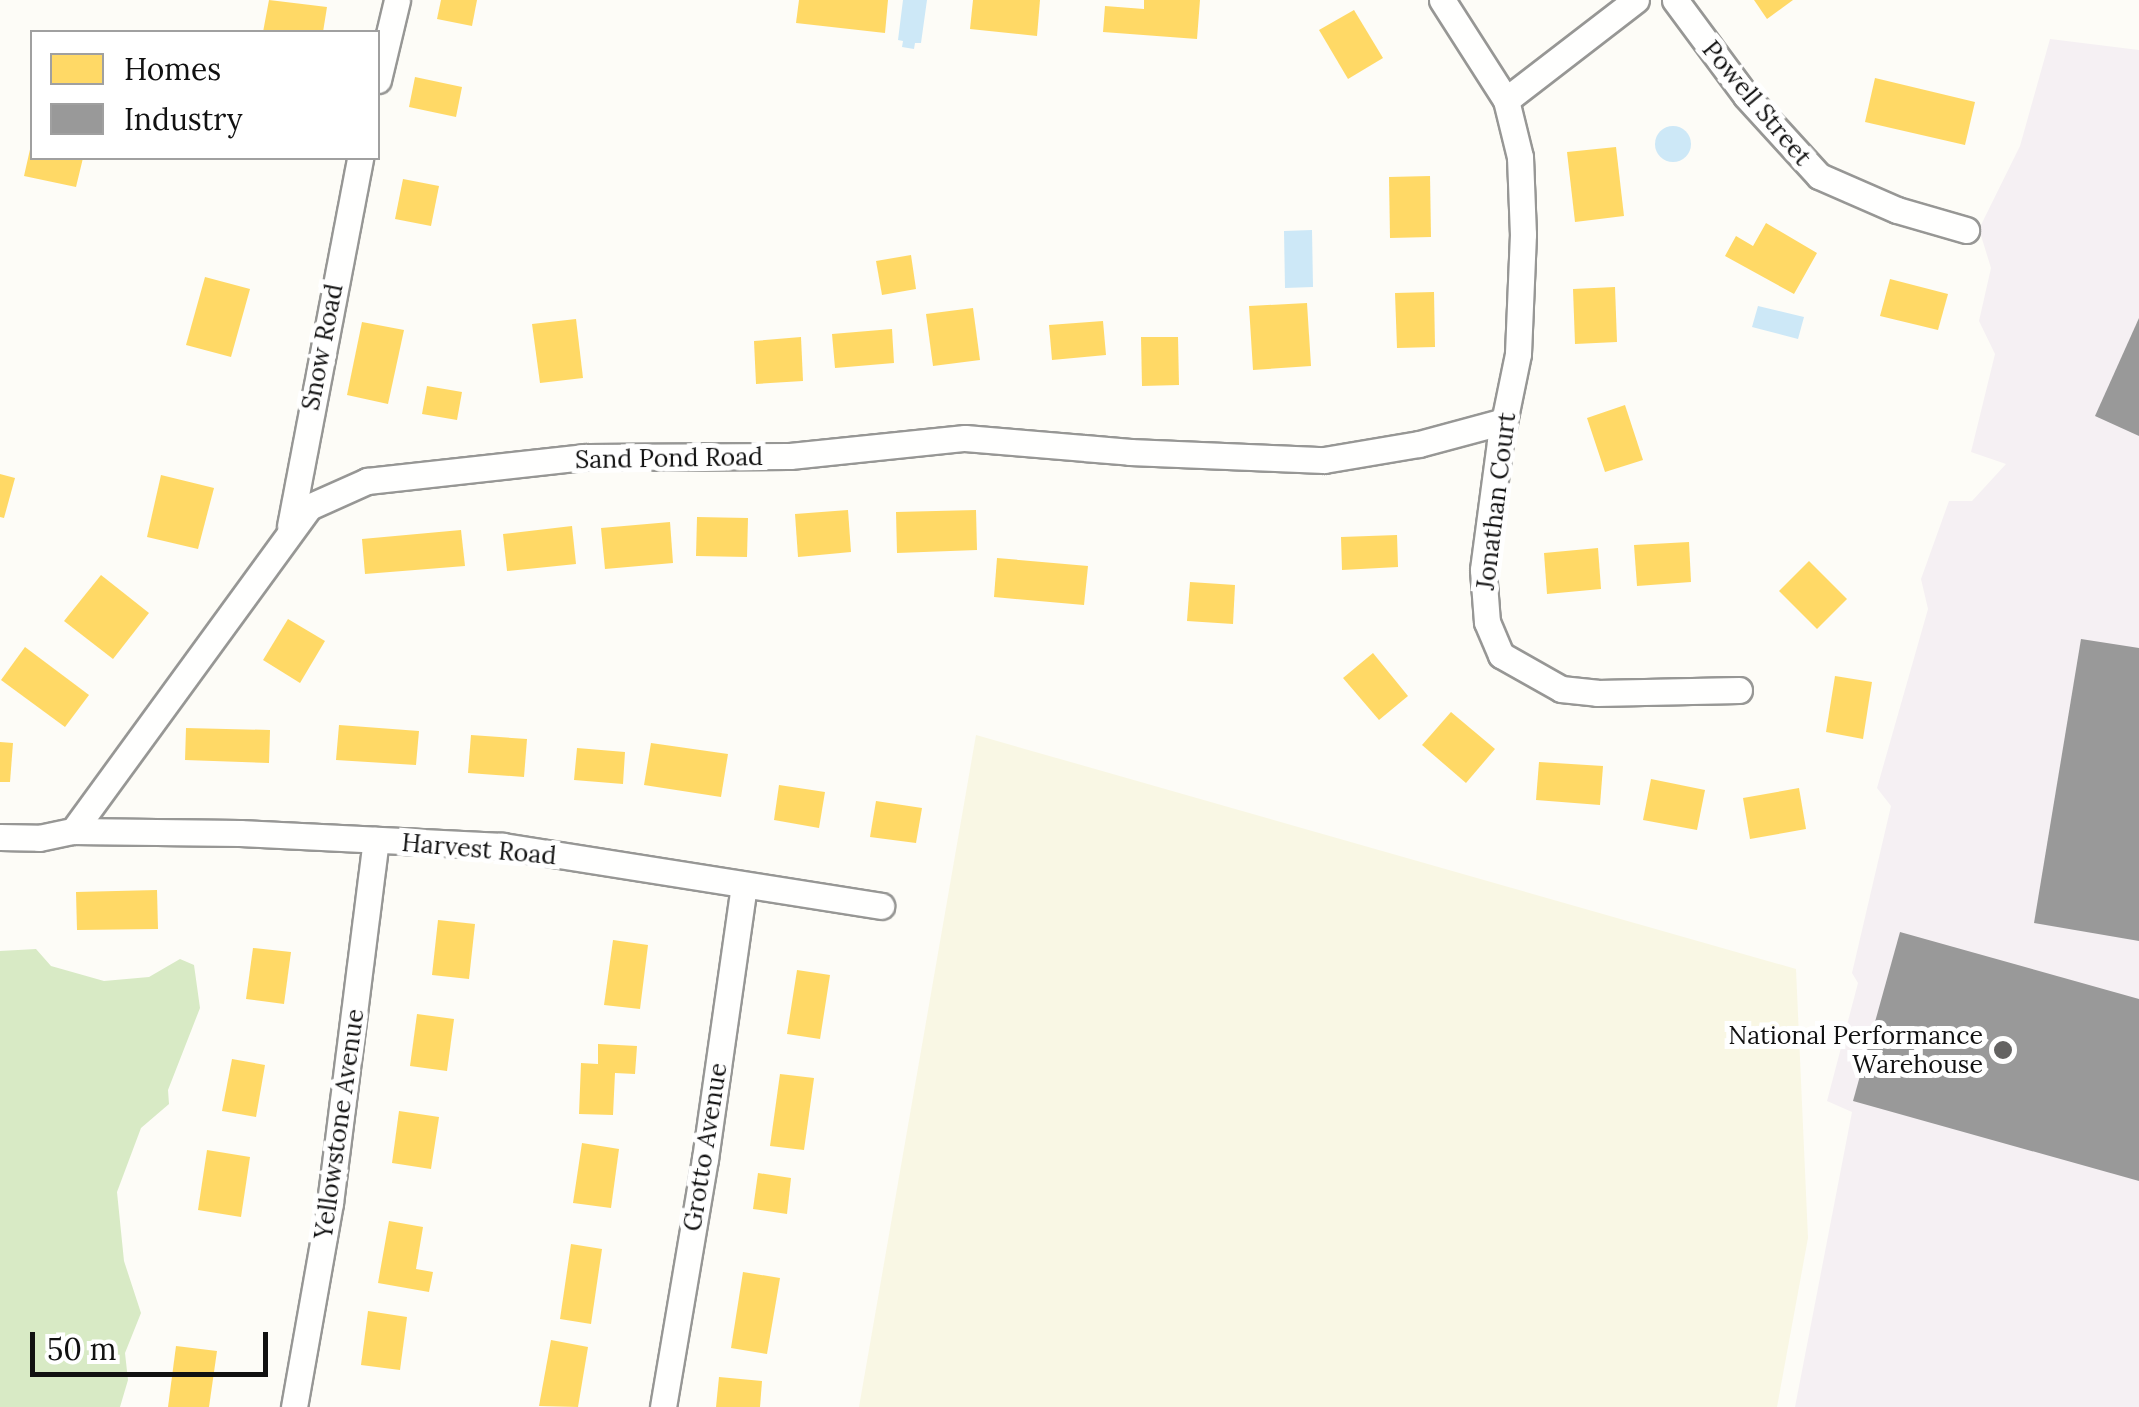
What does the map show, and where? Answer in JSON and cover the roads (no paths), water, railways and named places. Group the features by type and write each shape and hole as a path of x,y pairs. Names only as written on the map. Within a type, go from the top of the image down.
{"street":[{"path":"380,72 397,0"},
{"name":"Jonathan Court","path":"1442,0 1506,100 1520,157 1523,234 1518,354 1504,421 1483,570 1487,622 1501,655 1561,689 1598,693 1738,690"},
{"path":"1506,100 1636,0"},
{"name":"Powell Street","path":"1675,0 1746,96 1819,176 1897,210 1966,230"},
{"name":"Snow Road","path":"288,537 318,362 360,160"},
{"name":"Sand Pond Road","path":"73,831 309,506 367,480 586,457 790,456 965,438 1130,452 1324,460 1419,444 1504,421"},
{"path":"0,836 39,838 73,831"},
{"name":"Harvest Road","path":"73,831 503,846 882,906"},
{"name":"Yellowstone Avenue","path":"294,1407 330,1203 376,840"},
{"name":"Grotto Avenue","path":"663,1407 705,1159 744,886"}],"water":[{"path":"903,0 927,0 921,43 915,43 914,49 902,47 903,41 898,40"},
{"path":"1673,126 1686,131 1691,144 1686,157 1673,162 1660,157 1655,144 1660,131"},
{"path":"1312,230 1313,287 1285,288 1284,231"},
{"path":"1758,306 1804,317 1798,339 1752,327"}],"place":[{"name":"National Performance Warehouse","path":"2003,1050"}]}
